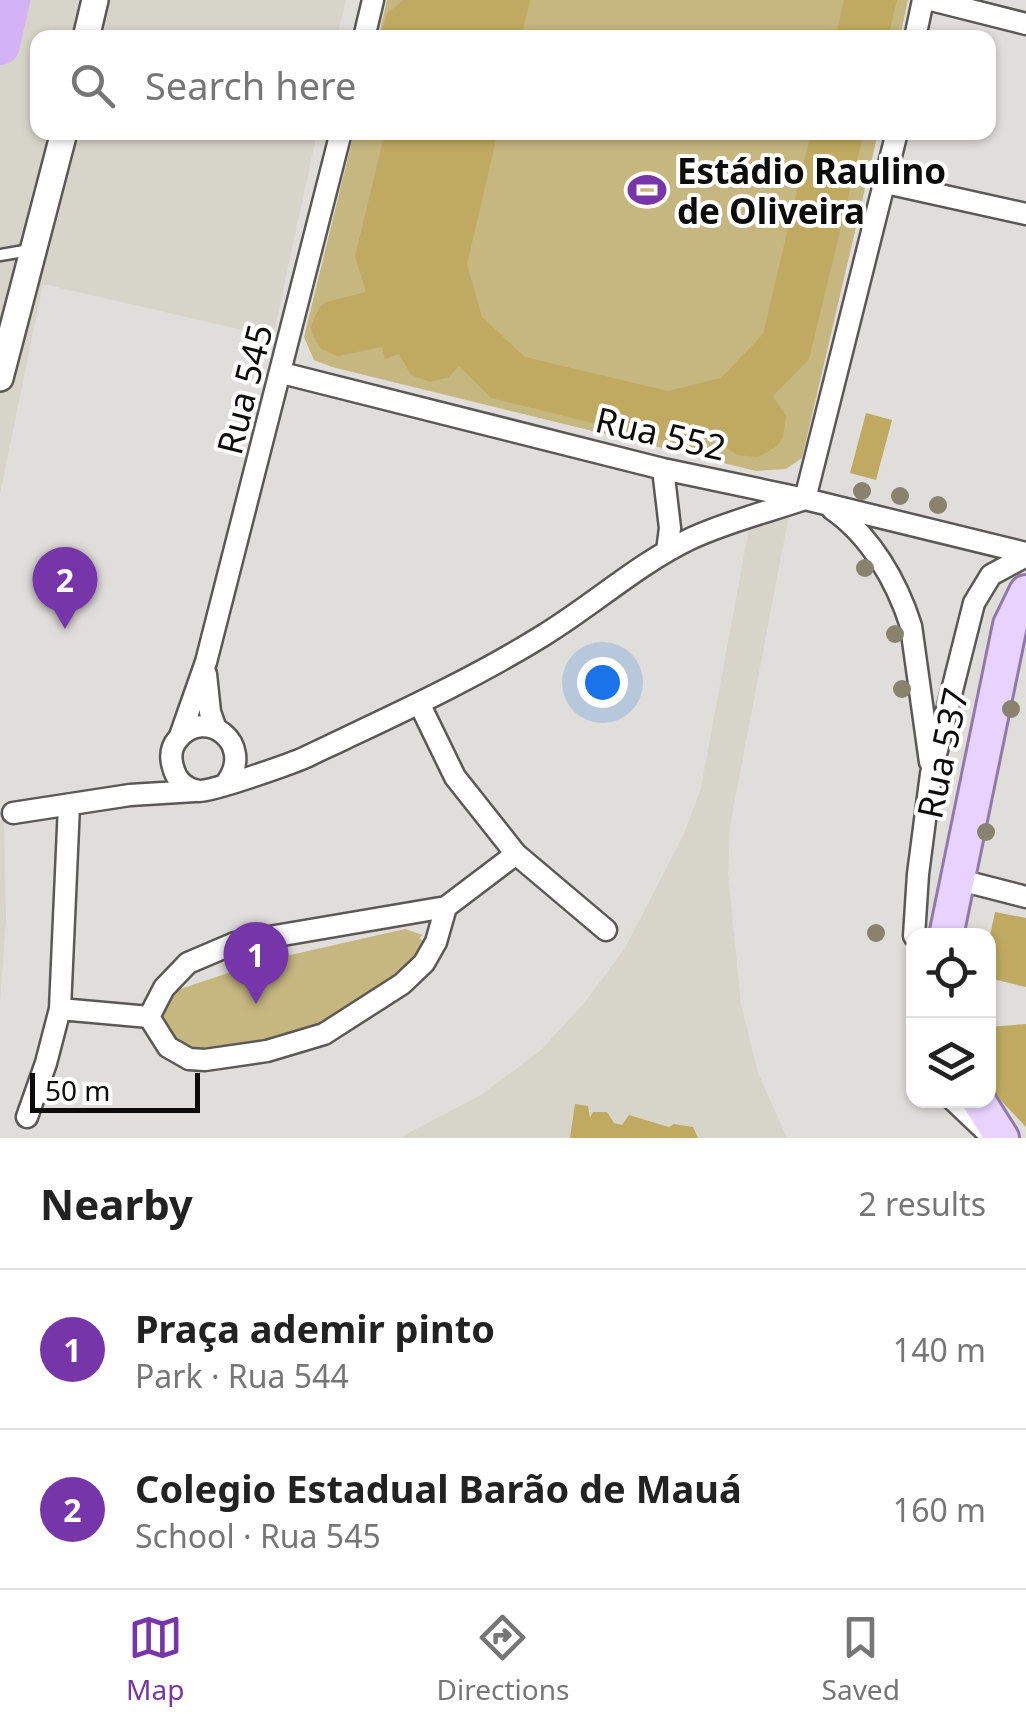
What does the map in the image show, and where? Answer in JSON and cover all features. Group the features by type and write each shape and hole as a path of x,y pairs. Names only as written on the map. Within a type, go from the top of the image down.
{"main road":[{"name":"Rua 537","path":"947,928 1010,624 1026,592"},
{"path":"983,1108 1002,1138"}],"street":[{"path":"88,30 95,0"},
{"path":"366,30 373,0"},
{"path":"916,30 922,0"},
{"path":"931,0 1026,24"},
{"path":"0,378 62,140"},
{"name":"Rua 545","path":"180,736 206,662 338,140"},
{"path":"14,813 130,795 217,790 227,782 286,766 419,703 542,636 667,551 694,538 815,501 895,140"},
{"path":"886,183 1026,214"},
{"name":"Rua 552","path":"282,373 1026,555"},
{"path":"663,469 670,528 667,551"},
{"name":"Rua 537","path":"815,501 847,519 860,534 888,572 906,610 932,774"},
{"name":"Rua 537","path":"915,928 932,774 978,593 991,576 1026,555"},
{"name":"Rua 545","path":"206,662 206,687 216,729"},
{"path":"419,703 455,778 516,854 606,930"},
{"path":"196,791 181,783 174,773 172,750 180,736 204,726 228,736 234,747 237,760 227,782"},
{"path":"234,747 286,766"},
{"path":"130,795 156,779 171,760"},
{"path":"27,1116 60,1009 68,806"},
{"path":"150,1017 164,988 188,963 235,943 446,907 516,854"},
{"path":"956,879 1026,897"},
{"path":"150,1017 168,1047 188,1060 267,1051 324,1034 402,984 424,963 436,942 446,907"},
{"path":"60,1009 150,1017"},
{"path":"962,1108 994,1138"}],"lane":[{"path":"3,255 36,249"}],"shaded area":[{"path":"0,0 346,0 339,30 30,30 30,140 315,140 273,337 43,284 0,494"},
{"path":"387,0 908,0 902,30 380,30"},
{"path":"352,140 876,140 802,458 786,469 756,471 332,367 314,360 304,337"},
{"path":"789,514 730,826 728,873 741,1004 758,1073 787,1138 399,1138 481,1095 540,1051 586,1001 625,948 684,834 701,788 750,523"},
{"path":"0,820 4,820 6,919 0,1003"},
{"path":"405,929 423,935 419,938 431,946 402,980 323,1033 239,1053 174,1049 160,1014 162,995 264,961"}],"building":[{"path":"404,0 530,0 523,30 382,30 387,13"},
{"path":"844,0 897,0 890,30 837,30"},
{"path":"383,140 496,140 467,264 482,317 525,357 668,391 721,378 763,334 809,140 862,140 809,359 773,396 786,416 783,437 777,446 758,457 737,455 728,449 718,430 666,441 491,398 459,366 449,377 430,382 411,375 399,354 385,359 382,347 338,356 321,349 311,326 319,308 326,302 366,292 355,256"},
{"path":"866,413 892,420 876,480 850,473"},
{"path":"995,912 1026,918 1026,987 996,980 996,928 992,928"},
{"path":"1026,1024 1026,1127 996,1095 996,1026"},
{"path":"575,1104 588,1106 590,1118 593,1112 607,1112 614,1123 622,1125 629,1115 669,1127 693,1127 698,1138 570,1138"}],"waterway":[{"path":"0,45 10,0"}],"place":[{"name":"Estádio Raulino de Oliveira","path":"647,190"},
{"name":"Colegio Estadual Barão de Mauá","path":"65,629"},
{"name":"Praça ademir pinto","path":"256,1004"}]}
